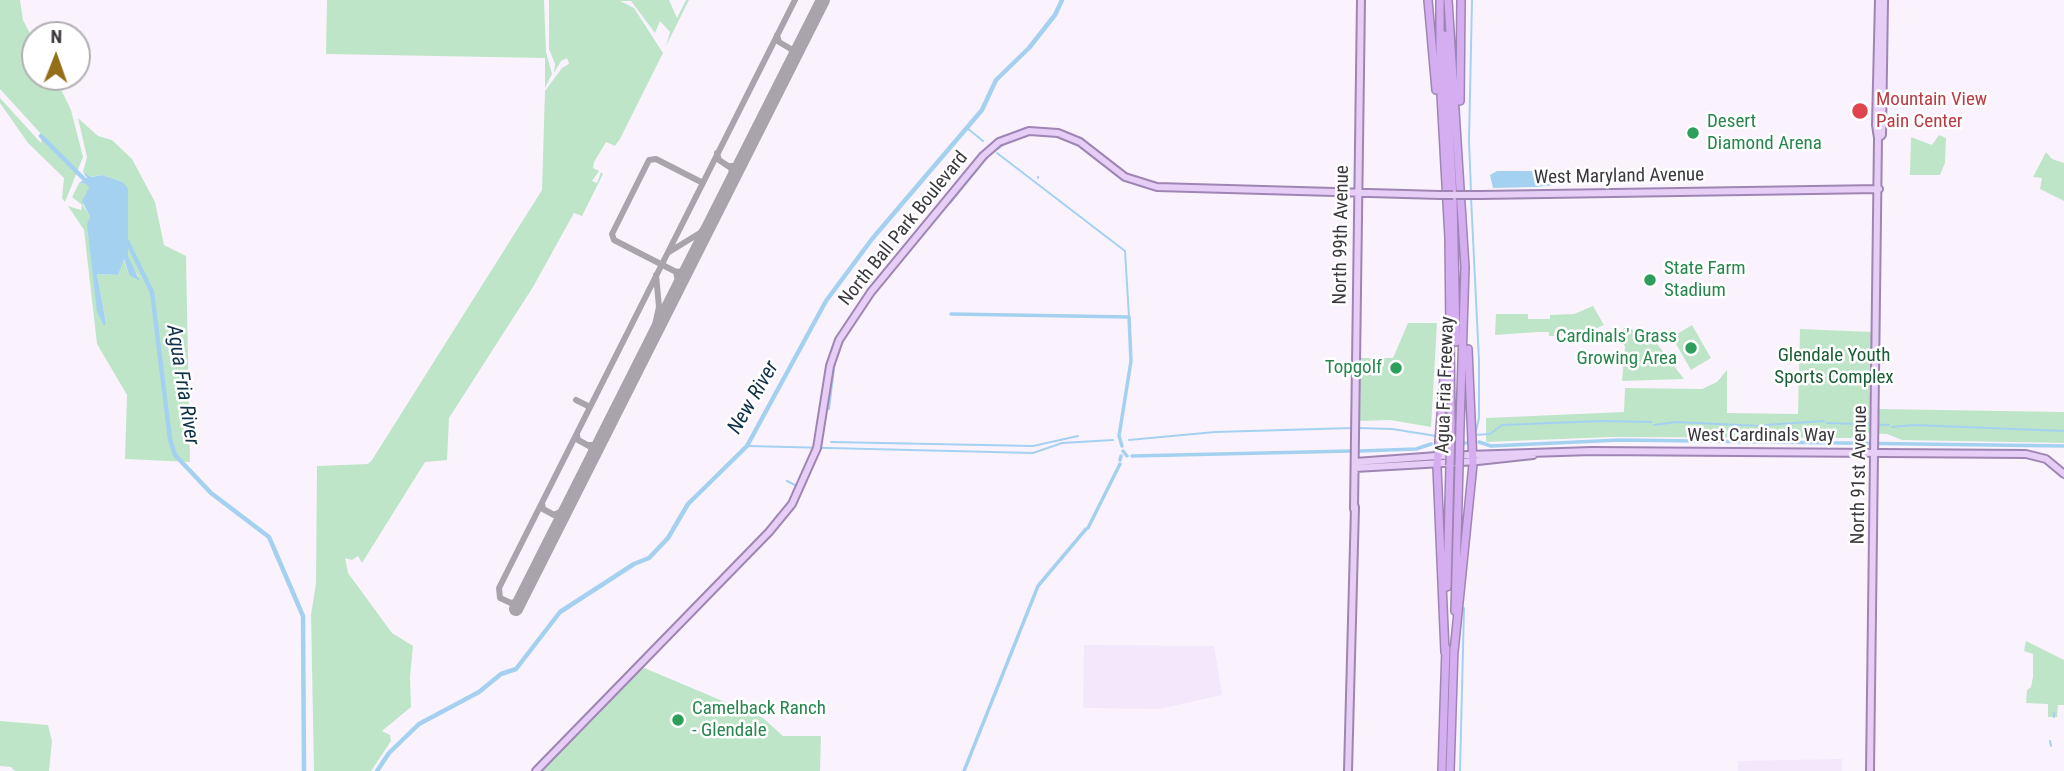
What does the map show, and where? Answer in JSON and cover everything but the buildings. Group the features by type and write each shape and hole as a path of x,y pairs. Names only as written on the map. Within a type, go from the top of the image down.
{"highway":[{"path":"1428,0 1452,146"},
{"path":"1440,0 1455,195 1456,407"},
{"name":"Agua Fria Freeway","path":"1447,758 1456,425 1450,286 1452,146 1448,0"},
{"path":"1452,146 1461,0"},
{"name":"Agua Fria Freeway","path":"1452,146 1465,286 1456,407"},
{"path":"1450,286 1437,457 1450,652"},
{"path":"1450,652 1473,458 1465,286"},
{"path":"1442,771 1447,758"},
{"path":"1447,758 1451,771"}],"main road":[{"name":"North 99th Avenue","path":"1348,771 1356,434 1361,0"},
{"name":"North 91st Avenue","path":"1870,771 1879,189 1876,135 1878,37 1882,0"},
{"name":"North 91st Avenue","path":"1878,138 1882,135 1882,0"},
{"path":"1878,37 1883,62"},
{"name":"North Ball Park Boulevard","path":"536,771 775,525 796,498 819,443 830,366 844,331 870,292 940,207 985,154 1006,139 1034,131 1065,135 1080,142 1125,177 1154,187 1359,191"},
{"name":"West Maryland Avenue","path":"1359,191 1480,195 1879,189"},
{"name":"West Cardinals Way","path":"1473,458 1585,451 1876,443 2031,454 2046,459 2064,474"},
{"name":"West Cardinals Way","path":"1355,467 1437,457 1492,460 1535,454"}],"shaded area":[{"path":"1084,645 1214,646 1222,695 1159,709 1083,708"},
{"path":"1842,759 1842,771 1738,771 1738,761"}],"green space":[{"path":"0,0 20,0 24,21 21,21 21,91 62,91 71,110 83,157 65,202 62,198 64,178 28,143 0,103 0,98 41,143 42,135 0,89"},
{"path":"327,0 544,0 546,52 552,74 545,88 545,58 326,54"},
{"path":"549,0 669,0 677,18 686,0 689,0 666,46 670,32 660,21 655,33 631,1 620,1 634,8 663,53 620,139 615,146 606,142 594,162 593,168 599,171 592,181 597,183 601,172 603,174 582,216 574,213 533,287 449,418 447,460 425,462 362,563 358,556 352,560 345,558 348,573 392,633 413,646 411,707 382,731 390,735 391,741 371,771 314,771 311,615 316,583 317,466 368,464 372,460 542,190 545,91 562,68 569,64 567,58 561,61 554,73 555,64 549,49"},
{"path":"78,118 98,136 112,140 132,159 155,202 164,245 186,256 190,462 125,459 127,395 97,344 84,230 68,206 81,210 82,205 72,197 79,183 92,184 83,205 90,217 88,225 100,318 106,323 97,274 118,275 123,258 129,275 139,277 128,260 123,182 102,175 90,177 83,172 87,157"},
{"path":"1939,135 1946,138 1945,163 1940,175 1910,175 1911,137 1932,145"},
{"path":"2046,152 2052,159 2064,163 2064,201 2040,189 2042,178 2033,177"},
{"path":"1593,306 1604,325 1585,333 1570,336 1549,336 1549,332 1495,335 1496,314 1528,314 1528,319 1550,319 1550,315 1574,314"},
{"name":"Topgolf","path":"1408,323 1437,323 1431,427 1390,420 1359,421 1360,358 1393,358"},
{"name":"Cardinals' Grass Growing Area","path":"1692,325 1711,358 1691,370 1672,337"},
{"path":"1627,326 1636,332 1638,329 1655,333 1658,338 1655,341 1684,379 1622,381 1625,347 1619,332"},
{"name":"Glendale Youth Sports Complex","path":"1800,329 1873,332 1870,414 1879,414 1879,409 2064,412 2064,443 1902,440 1887,434 1866,433 1851,438 1611,437 1486,442 1486,418 1624,412 1625,388 1702,389 1717,382 1727,370 1727,413 1798,414"},
{"path":"2026,641 2064,660 2064,705 2058,705 2057,717 2048,717 2048,704 2026,703 2027,690 2031,687 2033,677 2033,654 2024,651"},
{"name":"Camelback Ranch - Glendale","path":"642,667 763,718 783,736 821,736 820,771 540,771"},
{"path":"0,721 48,725 52,741 49,771 15,771 11,767 0,766"}],"water":[{"path":"1497,171 1559,171 1559,181 1555,185 1493,188 1490,175"},
{"path":"83,172 91,177 102,175 123,182 128,189 128,256 140,281 129,275 124,259 118,275 97,274 106,323 104,326 97,312 87,224 90,217 82,201 91,184 79,183 87,178"}],"waterway":[{"name":"New River","path":"377,771 389,753 419,724 479,692 501,674 516,669 560,612 634,564 649,558 668,538 688,504 747,446 826,301 872,239 982,110 996,80 1029,48 1055,15 1062,0"},
{"path":"1471,191 1469,141 1472,0"},
{"path":"967,128 983,141"},
{"name":"Agua Fria River","path":"41,136 94,189"},
{"path":"950,203 989,155 1006,143"},
{"path":"997,153 1125,251 1129,317"},
{"path":"1471,197 1479,361 1479,418 1475,435"},
{"name":"Agua Fria River","path":"127,241 152,292 170,439 175,455 211,493 269,537 303,616 304,771"},
{"path":"872,296 895,268"},
{"path":"951,314 1129,317 1131,361 1119,436 1122,446"},
{"path":"829,409 835,360"},
{"path":"1765,425 1824,421"},
{"path":"1473,435 1490,434 1502,425 1651,422"},
{"path":"1654,425 1676,422 1762,426"},
{"path":"1827,423 1889,425"},
{"path":"1892,427 1914,425 2064,431"},
{"path":"1129,440 1215,432 1353,428"},
{"path":"1358,428 1392,429 1436,436"},
{"path":"831,442 1033,446 1078,436"},
{"path":"747,446 1033,453 1062,443 1113,440"},
{"path":"1479,442 1491,446 1620,440 2064,446"},
{"path":"1446,444 1466,443"},
{"path":"1360,451 1416,449 1431,444"},
{"path":"1123,451 1127,456"},
{"path":"1132,456 1351,451"},
{"path":"1120,460 1121,456"},
{"path":"1088,528 1120,464"},
{"path":"787,481 797,486"},
{"path":"964,771 1038,586 1086,529"},
{"path":"1460,771 1464,608"},
{"path":"2050,741 2051,746"}],"taxiway":[{"path":"520,601 511,603 500,598 499,588 795,0"},
{"path":"777,35 779,42 791,49 794,58"},
{"path":"717,153 719,160 731,168 733,178"},
{"path":"684,276 614,240 612,234 649,160 656,159 703,183"},
{"path":"729,166 735,166 742,160"},
{"path":"669,252 700,233 715,214"},
{"path":"676,272 684,271 690,263"},
{"path":"676,272 679,285"},
{"path":"652,339 659,307 656,275"},
{"path":"576,400 590,407"},
{"path":"577,435 578,440 591,447 592,458"},
{"path":"589,445 595,445 601,440"},
{"path":"542,503 543,509 554,515 566,509"}],"runway":[{"path":"516,609 823,0"}],"place":[{"name":"Mountain View Pain Center","path":"1860,111"},
{"name":"Desert Diamond Arena","path":"1693,133"},
{"name":"State Farm Stadium","path":"1650,280"},
{"name":"Cardinals' Grass Growing Area","path":"1691,348"},
{"name":"Topgolf","path":"1396,368"},
{"name":"Camelback Ranch - Glendale","path":"678,720"}]}
